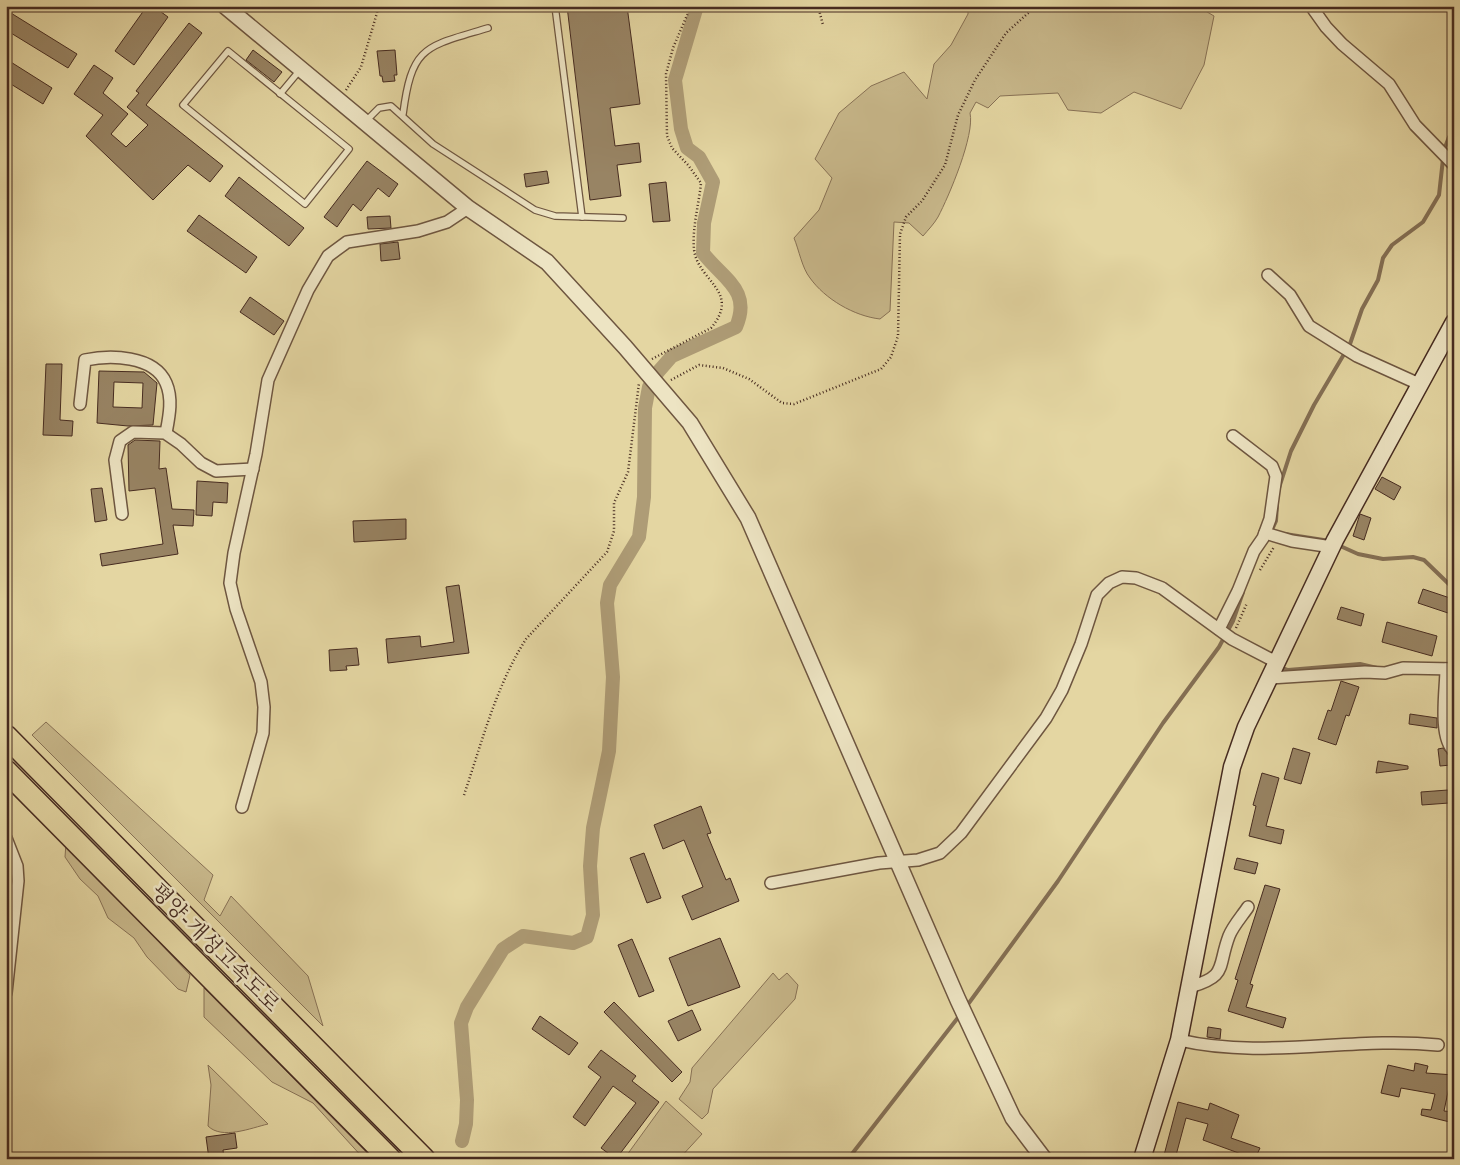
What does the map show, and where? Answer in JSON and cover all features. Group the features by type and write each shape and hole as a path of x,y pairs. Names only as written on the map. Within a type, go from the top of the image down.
{"highway":[{"name":"평양-개성고속도로","path":"6,736 424,1159"},
{"name":"평양-개성고속도로","path":"6,771 390,1159"}],"main road":[{"path":"1142,1159 1179,1040 1232,767 1246,727 1333,544 1454,322"}],"street":[{"path":"225,6 468,208 547,262 690,423 748,518 900,862 958,1000 1013,1118 1044,1159"},
{"path":"1311,6 1326,27 1342,44 1389,84 1415,126 1454,165"},
{"path":"242,808 263,733 264,707 261,682 236,609 230,583 234,553 253,469 268,380 308,290 328,256 347,242 418,231 447,222 468,208"},
{"path":"1268,275 1290,295 1309,326 1357,356 1419,384"},
{"path":"80,404 85,360 101,357 127,359 150,366 166,382 171,409 166,433"},
{"path":"122,514 115,460 120,441 133,432 166,433 201,463 216,471 253,469"},
{"path":"1219,629 1238,591 1254,551 1265,533 1270,519 1276,476 1272,466 1233,436"},
{"path":"1265,533 1280,537 1333,544"},
{"path":"771,883 879,863 900,862 940,853 961,833 1026,749 1062,690 1081,644 1097,595 1109,583 1122,577 1136,578 1162,588 1275,668 1385,673 1403,668 1450,669 1445,727 1447,743 1454,751"},
{"path":"6,838 18,866 6,993"},
{"path":"1190,987 1210,981 1219,973 1230,935 1248,907"},
{"path":"1179,1040 1205,1046 1243,1050 1394,1044 1438,1045"}],"lane":[{"path":"555,6 582,217"},
{"path":"403,114 407,82 416,60 425,51 445,41 488,28"},
{"path":"228,51 280,94 349,149 305,204 184,106 228,51"},
{"path":"280,94 301,68"},
{"path":"366,122 379,108 390,106 403,114 433,144 535,210 555,216 623,218"}],"path":[{"path":"340,100 360,67 379,6"},
{"path":"464,795 504,679 515,655 526,639 607,552 612,542 614,502 628,472 650,376 667,349 711,328 718,319 723,304 718,289 699,263 694,250 701,183 672,148 667,136 666,74 673,48 691,6"},
{"path":"818,6 822,24"},
{"path":"650,376 699,365 723,368 749,379 782,403 794,404 881,369 891,357 898,336 900,234 906,217 922,201 944,165 958,115 975,80 1006,33 1036,6"},
{"path":"1257,579 1280,537"},
{"path":"1232,639 1249,597"}],"shaded area":[{"path":"968,6 1197,6 1214,16 1204,65 1181,109 1134,92 1101,113 1068,110 1058,93 1000,96 988,108 976,102 970,113 969,136 960,165 936,220 923,236 909,223 894,222 890,311 880,319 860,314 841,305 816,286 805,269 794,238 819,210 832,178 815,159 839,113 871,86 904,72 927,99 934,64 951,45 968,14"},
{"path":"46,722 213,875 204,900 220,916 231,896 308,976 323,1026 32,735"},
{"path":"66,843 190,975 186,992 178,989 147,957 134,938 108,918 98,896 80,879 65,857"},
{"path":"773,973 779,980 787,973 798,985 795,999 713,1089 708,1113 702,1119 679,1099 690,1082 692,1068"},
{"path":"204,988 373,1159 364,1159 313,1103 272,1082 204,1017"},
{"path":"208,1065 268,1124 229,1133 214,1130 208,1126 211,1085"},
{"path":"666,1101 702,1134 679,1159 624,1159"}],"building":[{"path":"147,6 153,6 168,17 134,65 115,51"},
{"path":"567,6 627,6 640,104 610,108 615,146 639,143 641,162 617,165 621,196 590,200"},
{"path":"6,10 77,54 68,68 6,30"},
{"path":"189,23 202,33 146,105 223,166 210,182 188,165 153,200 86,136 103,115 74,94 94,65 113,78 103,93 128,114 111,134 126,147 148,125 127,107 139,93 136,91"},
{"path":"253,50 282,72 274,82 246,60"},
{"path":"395,50 397,75 394,75 395,81 383,82 382,76 380,76 377,51"},
{"path":"6,59 52,88 43,104 6,81"},
{"path":"367,161 398,184 389,197 378,188 361,211 353,204 337,227 324,217"},
{"path":"547,171 549,183 526,187 524,174"},
{"path":"239,177 304,228 289,246 225,196"},
{"path":"666,182 670,221 653,222 649,184"},
{"path":"199,215 257,257 246,273 187,231"},
{"path":"390,216 391,228 368,229 367,217"},
{"path":"398,242 400,259 381,261 380,244"},
{"path":"250,297 284,321 274,335 240,312"},
{"path":"46,364 62,364 60,420 73,421 72,436 43,435"},
{"path":"99,371 144,372 157,383 153,425 128,426 97,423","holes":["114,382 143,383 142,408 113,407"]},
{"path":"135,440 160,441 159,469 166,468 172,509 194,510 193,526 173,525 178,554 102,566 100,554 163,544 155,488 129,491 128,445"},
{"path":"1382,477 1401,487 1394,500 1375,489"},
{"path":"197,481 228,483 227,503 213,502 212,516 196,515"},
{"path":"102,488 107,520 95,522 91,489"},
{"path":"1360,514 1371,518 1364,540 1353,536"},
{"path":"406,519 406,539 354,542 353,521"},
{"path":"459,585 469,653 388,663 386,639 420,636 421,647 454,642 446,587"},
{"path":"1423,589 1453,599 1448,613 1418,603"},
{"path":"1341,607 1364,614 1361,626 1337,619"},
{"path":"1387,622 1437,636 1432,656 1382,642"},
{"path":"357,648 359,665 346,666 347,670 330,671 329,650"},
{"path":"1341,681 1359,687 1349,716 1346,715 1336,745 1318,739 1328,710 1331,711"},
{"path":"1410,714 1437,718 1437,728 1409,724"},
{"path":"1293,748 1310,753 1301,784 1284,779"},
{"path":"1443,748 1450,757 1451,765 1440,766 1438,749"},
{"path":"1378,761 1408,766 1408,769 1376,773"},
{"path":"1262,773 1279,778 1266,826 1284,830 1281,844 1249,836 1256,806 1253,805"},
{"path":"1448,790 1449,803 1422,805 1421,792"},
{"path":"701,806 711,833 707,834 726,880 730,878 739,901 692,920 682,896 703,887 684,840 663,849 654,825"},
{"path":"644,853 661,898 647,903 630,858"},
{"path":"1237,858 1258,863 1255,874 1234,869"},
{"path":"1265,885 1280,889 1250,984 1253,985 1246,1007 1286,1018 1283,1028 1228,1011 1238,980 1235,979"},
{"path":"720,938 740,987 688,1006 669,958"},
{"path":"632,939 654,991 639,997 618,945"},
{"path":"614,1002 682,1072 672,1082 604,1012"},
{"path":"692,1010 701,1030 678,1041 668,1021"},
{"path":"540,1016 578,1043 569,1055 532,1029"},
{"path":"1208,1027 1221,1029 1220,1039 1207,1037"},
{"path":"601,1050 636,1076 632,1081 659,1102 616,1159 601,1148 636,1103 613,1086 585,1126 573,1117 601,1077 588,1067"},
{"path":"1415,1063 1428,1066 1426,1073 1454,1075 1454,1087 1449,1087 1444,1111 1454,1112 1454,1123 1421,1115 1422,1109 1431,1110 1435,1094 1401,1088 1399,1097 1381,1093 1388,1065 1414,1071"},
{"path":"1178,1102 1208,1110 1210,1103 1239,1115 1231,1138 1260,1148 1255,1159 1203,1140 1208,1124 1186,1118 1175,1159 1163,1159"},
{"path":"235,1133 237,1148 223,1150 224,1159 209,1159 206,1137"}],"waterway":[{"path":"462,1141 466,1124 467,1100 461,1023 467,1007 503,949 523,936 573,943 587,937 593,915 590,866 593,828 609,751 613,677 607,603 610,585 639,537 644,497 645,408 649,387 658,372 672,356 736,327 740,314 738,294 703,253 704,223 713,182 699,157 687,148 681,129 675,80 697,6"},
{"path":"1279,488 1291,451 1314,405 1350,344 1362,309 1378,280 1383,258 1392,245 1423,222 1439,195 1444,150 1449,137 1454,132"},
{"path":"1271,532 1276,521 1277,505"},
{"path":"1285,534 1330,541"},
{"path":"1338,545 1358,554 1383,559 1413,557 1424,560 1454,589"},
{"path":"966,1007 1058,881 1163,723 1219,647 1233,621 1243,592"},
{"path":"1280,667 1288,670 1360,664 1377,668"},
{"path":"848,1159 960,1015"}]}
